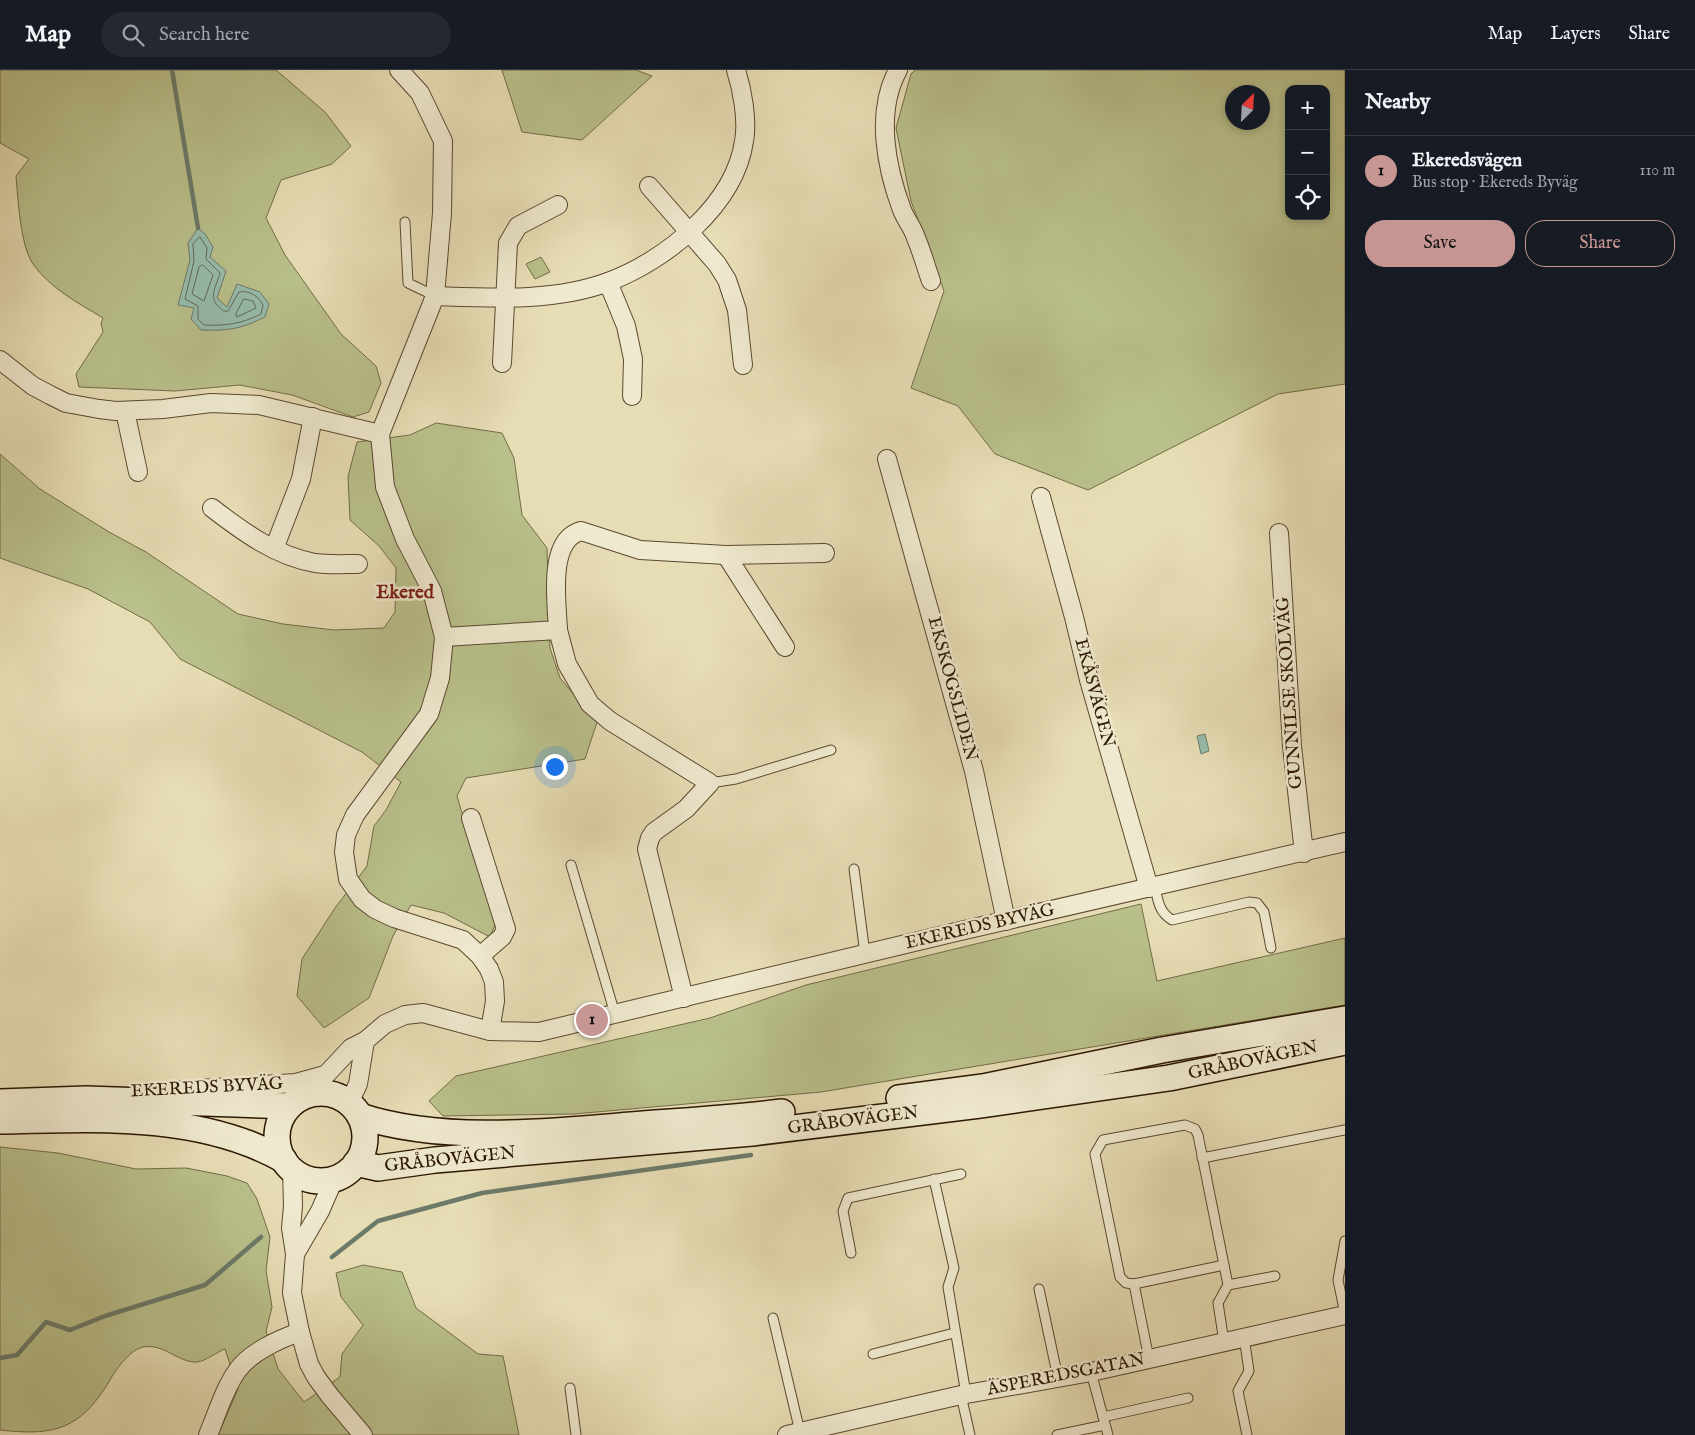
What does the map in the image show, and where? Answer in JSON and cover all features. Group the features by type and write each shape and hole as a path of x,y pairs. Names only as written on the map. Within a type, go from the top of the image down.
{"main road":[{"name":"GRÅBOVÄGEN","path":"355,1109 401,1128 465,1132 561,1131 761,1115 983,1087 1162,1050 1345,1019"},
{"name":"GRÅBOVÄGEN","path":"356,1163 378,1168 434,1160 752,1133 980,1106 1169,1078 1345,1042"},
{"path":"0,1102 86,1099 298,1101 329,1093 355,1109 365,1140 356,1163 346,1173 334,1179 312,1180 262,1147 240,1139 171,1125 81,1118 0,1121"},
{"path":"288,1165 280,1151 279,1123 298,1101"}],"street":[{"path":"399,70 420,93 443,141 442,213 435,296 380,434 385,486 406,539 432,591 444,637 440,678 429,714 355,814 346,835 345,858 348,879 362,900 375,909 463,940 480,956 489,969 494,982 495,1001 490,1031"},
{"path":"435,296 504,298 560,293 608,282 653,260 689,232 724,194 738,162 745,140 742,92 736,70"},
{"path":"898,70 891,82 885,114 890,174 903,212 916,237 931,281"},
{"path":"649,186 717,264 727,280 737,310 744,365"},
{"path":"502,363 508,243 518,226 558,205"},
{"path":"608,282 626,326 632,359 632,396"},
{"path":"0,360 33,386 66,402 99,410 125,411 211,403 259,405 380,434"},
{"path":"125,411 138,472"},
{"path":"274,549 301,479 313,417"},
{"name":"EKSKOGSLIDEN","path":"888,459 974,771 1006,921"},
{"name":"EKÅSVÄGEN","path":"1041,497 1089,680 1152,887"},
{"path":"212,508 238,529 274,549 315,563 358,564"},
{"path":"684,998 648,849 648,842 654,832 686,808 710,783 610,721 590,704 567,664 558,630 558,559 563,542 573,533 580,531 640,550 726,555 825,553"},
{"name":"GUNNILSE SKOLVÄG","path":"1279,534 1292,746 1304,852"},
{"path":"726,555 785,647"},
{"path":"444,637 558,630"},
{"path":"471,818 506,929 502,937 480,956"},
{"name":"EKEREDS BYVÄG","path":"298,1101 328,1074 352,1048 365,1041 379,1028 405,1015 423,1013 490,1031 540,1032 1345,842"},
{"path":"355,1109 365,1041"},
{"name":"EKEREDS BYVÄG","path":"86,1099 116,1093 252,1087 296,1083 328,1074"},
{"path":"288,1165 291,1228 295,1254 292,1293 300,1332 309,1364 316,1377 363,1435"},
{"path":"295,1254 312,1227 334,1179"},
{"name":"ÄSPEREDSGATAN","path":"794,1434 848,1428 963,1395 1092,1372 1345,1314"},
{"path":"208,1435 236,1372 244,1363 288,1336 300,1332"}],"lane":[{"path":"405,222 408,283 435,296"},
{"path":"710,783 736,779 831,750"},
{"path":"571,865 615,1014"},
{"path":"854,869 865,954"},
{"path":"1152,887 1164,915 1172,920 1257,903 1264,912 1271,948"},
{"path":"1224,1265 1134,1284 1126,1283 1120,1277 1095,1154 1103,1140 1185,1125 1195,1129 1198,1135 1202,1158 1224,1265 1228,1285 1218,1303 1224,1342"},
{"path":"1202,1158 1345,1130"},
{"path":"851,1253 843,1211 848,1198 961,1174"},
{"path":"934,1179 954,1268 948,1287 970,1435"},
{"path":"1345,1241 1338,1280 1345,1314"},
{"path":"1228,1285 1275,1276"},
{"path":"1134,1284 1149,1359"},
{"path":"1039,1289 1058,1378"},
{"path":"772,1318 794,1434"},
{"path":"873,1354 954,1333"},
{"path":"1244,1337 1249,1370 1238,1391 1247,1435"},
{"path":"1092,1372 1108,1435"},
{"path":"570,1388 576,1435"},
{"path":"1057,1435 1188,1398"}],"green space":[{"path":"0,70 276,70 325,112 351,146 332,164 281,180 266,218 285,255 341,334 376,366 381,383 369,412 353,417 292,395 240,385 175,391 79,387 76,374 103,332 101,323 103,318 56,288 40,273 29,256 22,234 16,176 29,159 0,143"},
{"path":"502,70 636,70 652,76 582,140 522,132"},
{"path":"915,70 1345,70 1345,384 1278,394 1088,490 995,454 958,406 911,388 944,291 911,201 896,128 911,74"},
{"path":"541,257 550,272 535,279 526,264"},
{"path":"436,423 502,433 514,458 522,515 547,548 550,648 560,678 597,722 585,759 466,778 457,796 495,925 490,937 444,913 411,905 393,936 369,998 324,1028 297,996 302,959 335,908 367,866 374,826 386,810 401,782 362,752 180,659 150,622 88,589 0,558 0,454 40,489 109,532 146,552 238,614 283,624 334,630 384,628 395,612 396,568 379,546 350,520 348,477 357,442 410,435"},
{"path":"1141,904 1157,981 1345,938 1345,1005 821,1092 574,1114 443,1116 429,1101 456,1076 710,1018 806,985"},
{"path":"0,1147 58,1153 136,1169 186,1168 227,1176 247,1183 257,1199 270,1237 266,1271 272,1307 266,1331 278,1369 304,1402 340,1377 342,1354 363,1325 341,1297 336,1273 363,1265 402,1272 416,1308 478,1354 503,1356 519,1435 218,1435 238,1389 225,1349 197,1362 183,1360 164,1350 151,1347 143,1347 133,1352 118,1368 92,1405 82,1416 70,1423 45,1431 0,1430"}],"water":[{"path":"198,228 205,234 213,247 210,257 226,271 217,298 227,307 237,284 260,292 269,304 265,317 234,328 201,330 191,319 194,308 178,305 190,260 188,243"},
{"path":"1205,734 1209,751 1201,754 1197,736"}],"waterway":[{"path":"172,70 198,228"},
{"path":"332,1257 378,1221 482,1193 751,1155"},
{"path":"0,1358 17,1355 46,1322 70,1330 105,1316 205,1285 261,1237"}],"place":[{"name":"Ekeredsvägen","path":"592,1020"}],"district":[{"name":"Ekered","path":"405,593"}]}
